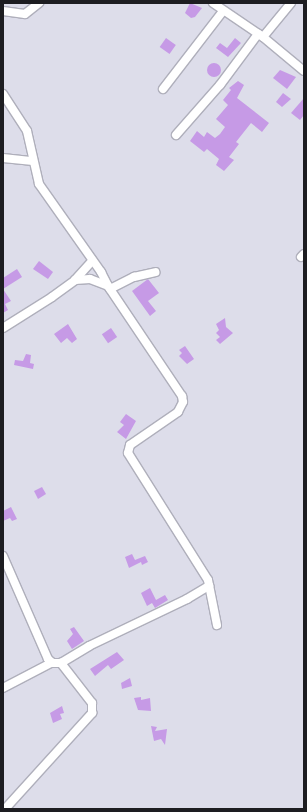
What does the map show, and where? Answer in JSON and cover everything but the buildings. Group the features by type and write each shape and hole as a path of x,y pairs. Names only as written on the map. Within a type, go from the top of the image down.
{"street":[{"path":"5,10 26,14 39,3"},
{"path":"213,3 261,35 304,71"},
{"path":"176,135 261,35 291,3"},
{"path":"163,89 223,11"},
{"path":"3,94 27,131 39,184 177,388 183,402 178,412 130,445 128,453 153,490 209,586 217,625"},
{"path":"3,158 33,161"},
{"path":"3,328 75,280 92,261"},
{"path":"75,280 90,279 109,287 134,277 155,272"},
{"path":"3,556 51,663"},
{"path":"3,688 51,663 60,662 89,646 187,600 209,586"},
{"path":"5,809 92,713 92,703 60,662"}]}
